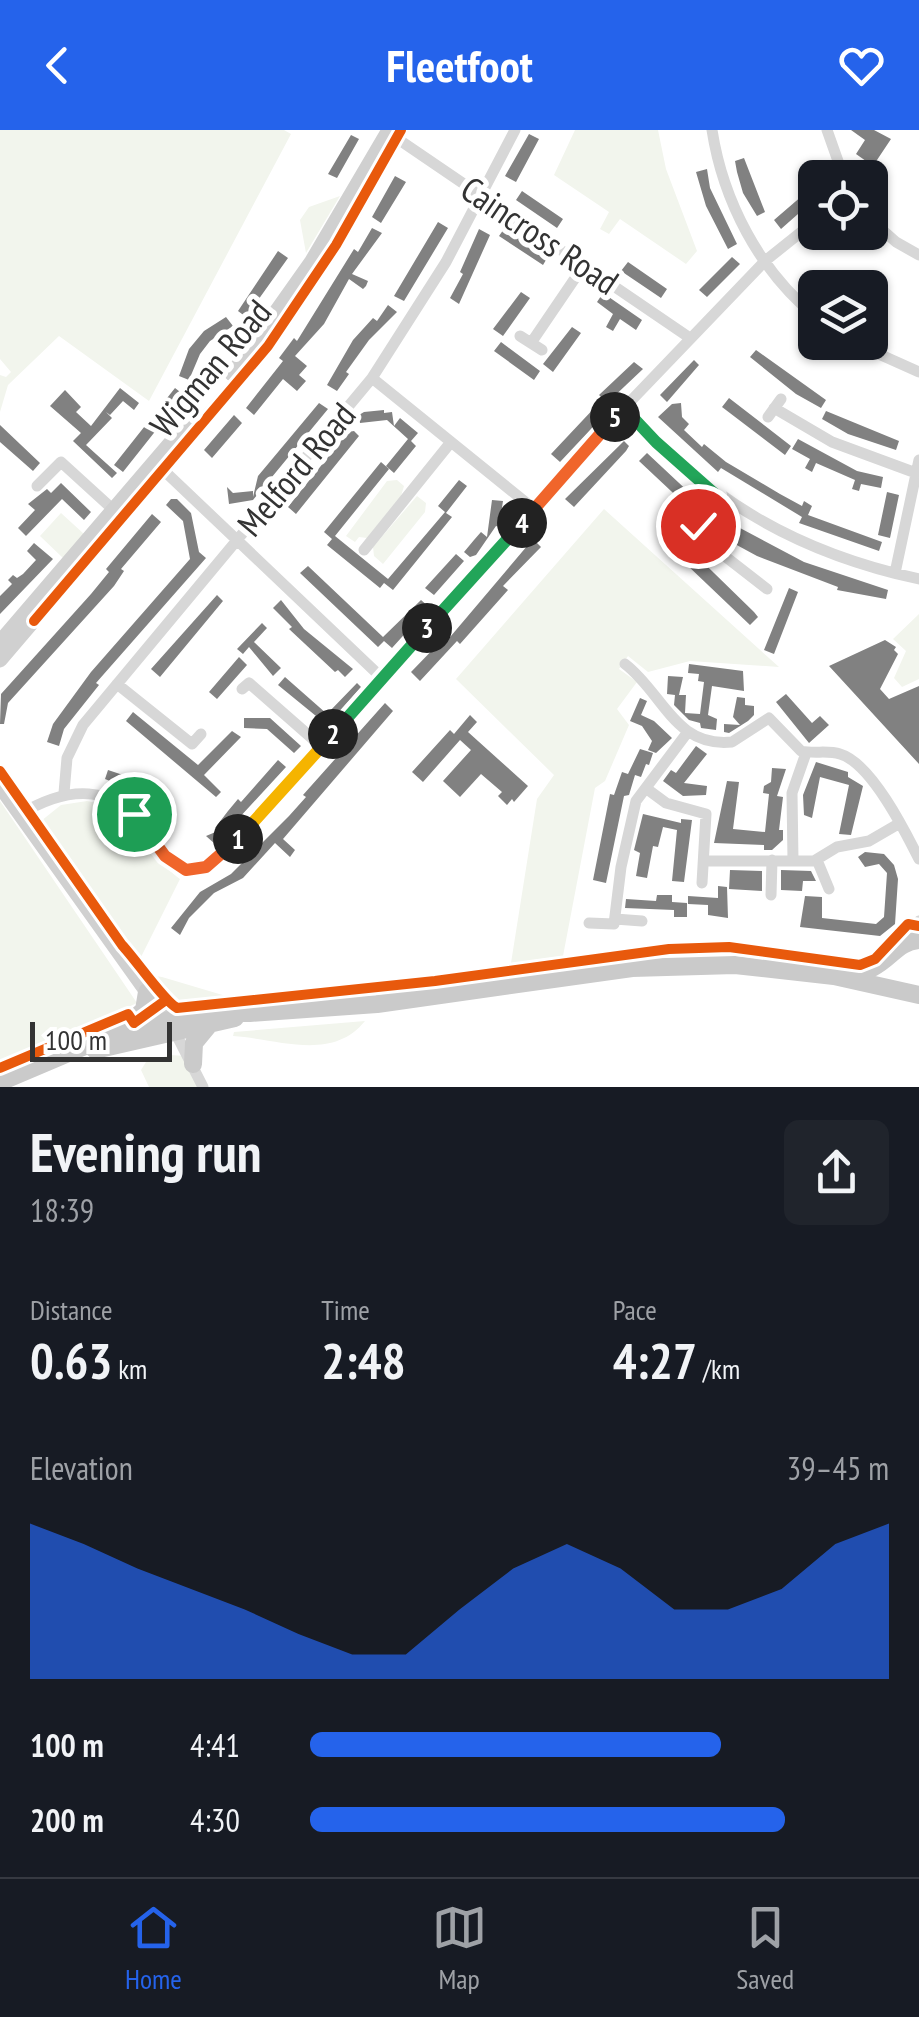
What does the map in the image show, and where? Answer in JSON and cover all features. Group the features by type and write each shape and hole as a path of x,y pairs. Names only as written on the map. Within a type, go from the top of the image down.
{"main road":[{"path":"834,976 869,971 919,940"},
{"path":"896,952 890,975 910,992"},
{"path":"71,1054 206,1012 250,1013 377,1004 632,968 734,965 834,976 910,992"},
{"path":"0,1082 118,1032 144,1010 147,992"},
{"path":"118,1032 208,1026 250,1013"},
{"path":"193,1064 194,1044 208,1026"}],"street":[{"name":"Melford Road","path":"64,793 66,758 73,740 372,378 426,296 515,130"},
{"path":"712,130 734,208 764,261 798,298"},
{"path":"828,130 838,160"},
{"name":"Caincross Road","path":"394,133 690,338"},
{"name":"Wigman Road","path":"0,660 157,464 268,346 327,259 394,133"},
{"path":"888,233 919,256"},
{"path":"19,816 64,793 84,792 119,803 144,824 174,864 186,870 198,870 222,856 624,408 764,261 798,235"},
{"path":"531,343 584,266"},
{"path":"888,358 919,372"},
{"path":"372,378 534,508"},
{"path":"624,408 670,456 718,495 800,542 895,574 919,578"},
{"path":"774,408 832,442 918,466 895,574"},
{"path":"364,550 452,442"},
{"path":"37,486 61,462 117,513"},
{"path":"157,464 382,678"},
{"path":"718,495 690,530 767,590"},
{"name":"Wigman Road","path":"0,642 117,513"},
{"path":"624,664 650,684 668,715 687,733 703,741 732,742 769,718 792,745 806,753 830,752 850,759 900,822 919,859"},
{"path":"650,684 660,673"},
{"path":"242,689 249,683 322,746"},
{"path":"117,684 192,744 201,734"},
{"path":"589,923 614,924 634,806 687,733"},
{"path":"793,860 792,793 806,753"},
{"path":"0,786 171,1026 203,1087"},
{"path":"647,789 666,804 706,814 702,883"},
{"path":"704,860 817,860 837,847 869,841 900,822"},
{"path":"771,896 772,860"},
{"path":"817,860 830,889"},
{"path":"615,920 642,920"},
{"path":"896,952 919,921"}],"shaded area":[{"path":"0,130 284,130 291,134 149,401 59,336 8,385 0,412 0,375 6,377 11,372 0,359"},
{"path":"575,130 658,130 666,169 697,251 686,264 620,219 609,234 600,229 609,212 554,175"},
{"path":"340,196 306,253 300,220 309,207"},
{"path":"397,480 404,486 401,496 367,538 359,537 355,542 346,536 387,481"},
{"path":"417,496 426,503 425,512 383,564 374,556 373,547"},
{"path":"604,509 779,667 690,661 648,672 628,656 619,669 637,682 617,709 629,725 605,781 595,788 563,956 511,963 537,799 554,775 456,679"},
{"path":"61,513 84,534 64,559 40,536"},
{"path":"919,614 919,679 902,687 894,678 906,651 893,639"},
{"path":"0,801 137,1003 0,1066"},
{"path":"87,801 105,806 131,823 180,879 140,959 41,821 61,805"},
{"path":"155,976 162,977 236,999 183,1004"},
{"path":"365,1021 352,1034 321,1045 233,1036 234,1032"},
{"path":"170,1055 185,1056 199,1087 149,1087 141,1070 146,1062"}],"building":[{"path":"851,130 874,130 891,139 877,160 864,160 856,154 865,140"},
{"path":"529,134 539,139 516,182 505,176"},
{"path":"351,135 359,139 337,178 328,174"},
{"path":"744,158 765,212 757,216 743,193 737,172 735,161"},
{"path":"707,169 710,188 737,244 728,249 706,206 696,172"},
{"path":"395,176 406,182 381,223 372,217"},
{"path":"522,191 563,219 557,228 516,200"},
{"path":"798,199 798,214 781,229 774,220"},
{"path":"438,222 448,228 404,301 394,296"},
{"path":"506,226 549,255 543,265 499,236"},
{"path":"372,228 382,233 352,274 368,281 366,286 363,289 349,279 324,324 295,356 307,366 299,375 306,381 297,391 283,379 254,415 246,408 283,361 279,358 294,338 297,341 354,249 358,252"},
{"path":"479,229 490,235 459,304 450,298"},
{"path":"278,251 288,258 246,317 238,311"},
{"path":"732,257 740,264 707,297 699,290"},
{"path":"628,262 667,289 661,298 621,271"},
{"path":"521,292 530,298 503,336 493,329"},
{"path":"603,293 642,320 636,330 620,319 613,331 606,327 613,314 597,302"},
{"path":"388,305 397,312 369,340 337,391 327,385 353,340 373,318 377,321"},
{"path":"226,317 233,326 210,341 189,380 179,376 189,349 204,331"},
{"path":"572,327 581,333 553,372 543,364"},
{"path":"501,342 540,371 534,380 494,351"},
{"path":"756,350 826,400 821,408 796,394 750,357"},
{"path":"694,360 699,365 667,402 660,395"},
{"path":"634,362 643,369 607,403 599,395"},
{"path":"120,388 139,403 134,410 123,401 110,415 106,412 112,418 86,445 117,473 112,478 73,441 81,433 50,406 65,390 81,407 76,412 91,426"},
{"path":"175,388 184,395 123,472 114,465"},
{"path":"729,398 791,446 785,455 722,407"},
{"path":"319,403 328,409 253,500 229,504 227,487 233,493 253,491 253,497 258,476"},
{"path":"681,403 682,417 689,424 684,430 702,447 704,444 726,462 802,506 804,501 812,506 808,515 882,542 879,551 799,523 802,517 721,468 718,472 658,417 672,404"},
{"path":"598,404 607,412 560,462 551,454"},
{"path":"826,411 899,441 896,450 848,434 822,419"},
{"path":"364,412 392,412 394,426 400,418 418,433 411,441 416,446 394,473 386,466 408,439 387,420 360,423 359,415"},
{"path":"234,415 242,423 212,458 204,450"},
{"path":"0,425 40,463 33,471 0,442"},
{"path":"348,432 359,436 296,514 288,507"},
{"path":"798,439 857,471 883,477 881,488 861,484 859,491 852,489 855,480 816,463 812,472 805,468 810,459 792,449"},
{"path":"624,441 629,446 626,451 574,507 565,499"},
{"path":"647,453 694,497 687,506 639,461"},
{"path":"381,462 389,469 335,536 388,579 445,512 438,506 459,480 467,486 446,513 452,517 393,590 384,583 380,588 327,545 332,539 324,532"},
{"path":"61,483 91,512 84,520 62,499 26,536 18,528 35,510 28,504 47,489 51,493"},
{"path":"887,492 899,495 890,538 878,535"},
{"path":"177,499 191,513 199,552 206,558 96,683 99,685 64,729 59,746 47,742 53,724 91,672 190,559 183,521 166,505"},
{"path":"492,500 503,501 499,527 470,557 464,552 474,540 481,532 487,537"},
{"path":"152,514 161,522 121,569 124,571 114,586 8,703 4,724 0,724 1,694 91,594 109,572 106,569"},
{"path":"725,520 804,562 888,590 886,599 837,590 838,587 757,556 722,537 719,532"},
{"path":"674,534 754,612 758,617 750,625 665,544"},
{"path":"533,539 541,547 503,586 508,590 460,644 457,641 420,681 411,672 442,640 445,643"},
{"path":"34,543 53,559 0,614 0,596 12,584 8,580 23,574 36,560 27,551"},
{"path":"456,554 464,561 434,595 425,588"},
{"path":"308,566 383,637 421,600 429,607 392,648 384,641 378,647 300,573"},
{"path":"789,588 798,592 774,654 764,650"},
{"path":"217,595 223,601 160,677 151,669"},
{"path":"281,600 304,629 353,669 345,677 289,629 292,627 273,608"},
{"path":"262,623 267,628 254,642 281,668 273,676 249,647 243,654 237,649"},
{"path":"885,640 896,647 898,654 880,689 889,699 919,686 919,764 829,666"},
{"path":"239,657 247,665 217,699 209,692"},
{"path":"689,664 743,671 744,691 712,686 708,715 717,719 716,730 701,728 700,723 689,720 674,705 675,695 667,694 668,676 683,677 679,695 686,695 685,713 700,714 704,682 698,681 699,674 688,673"},
{"path":"285,677 327,714 357,683 361,687 327,725 278,685"},
{"path":"786,694 812,723 820,716 829,725 809,743 776,702"},
{"path":"737,697 745,698 745,705 754,706 754,715 729,733 724,732 724,724 740,725 733,717"},
{"path":"640,698 647,701 641,715 672,738 656,753 648,750 652,741 642,726 630,721"},
{"path":"385,703 393,711 283,839 295,850 290,857 275,843 243,878 214,893 189,918 180,935 171,928 200,892 231,874 289,816"},
{"path":"133,712 198,765 232,731 241,737 204,775 221,792 216,797 126,721"},
{"path":"470,715 477,722 468,732 528,786 514,802 512,799 507,805 498,796 502,792 481,774 460,797 443,781 471,750 460,740 423,782 412,772 450,730 454,734"},
{"path":"244,718 270,718 301,746 294,753 267,729 244,728"},
{"path":"696,746 707,754 684,783 707,786 706,795 683,796 663,781 671,770 676,773"},
{"path":"640,749 653,753 649,765 646,764 641,777 635,775 629,795 624,796 606,883 593,880 610,794 614,795 622,772 628,774"},
{"path":"278,760 286,767 215,844 206,836 218,831 215,828 238,799 241,802"},
{"path":"816,762 848,772 848,777 863,786 851,835 839,834 849,785 820,777 812,818 804,815 803,795"},
{"path":"772,768 786,769 777,796 783,797 779,830 783,830 783,840 772,850 764,850 764,845 714,843 727,781 739,782 733,829 765,832 769,794 763,793 764,786 771,782"},
{"path":"108,770 132,778 136,773 145,779 141,784 160,800 176,822 168,827 132,790 105,779"},
{"path":"643,814 681,823 681,819 692,820 684,882 672,881 677,830 663,827 658,847 653,846 647,878 636,876 640,853 634,850"},
{"path":"865,852 884,854 894,865 898,879 895,924 880,936 800,927 805,896 822,897 822,918 876,924 884,917 887,873 879,864 865,867 858,857"},
{"path":"730,870 762,871 762,891 729,889"},
{"path":"781,870 811,871 816,881 803,881 802,891 781,890"},
{"path":"718,886 727,887 728,918 708,915 708,905 688,904 688,896 718,898"},
{"path":"657,895 672,895 672,902 687,903 687,917 674,917 674,910 625,908 626,899 656,901"}],"cycle path":[{"path":"34,621 268,346 336,245 401,130"},
{"path":"0,771 122,945 177,1008 435,981 669,949 729,947 860,965 875,959 908,924 919,926"},
{"path":"0,1068 128,1014 134,1023 166,1000"}],"route":[{"path":"134,814 165,856 186,870 206,867 222,856 624,408 684,469 718,495 698,526"}]}
